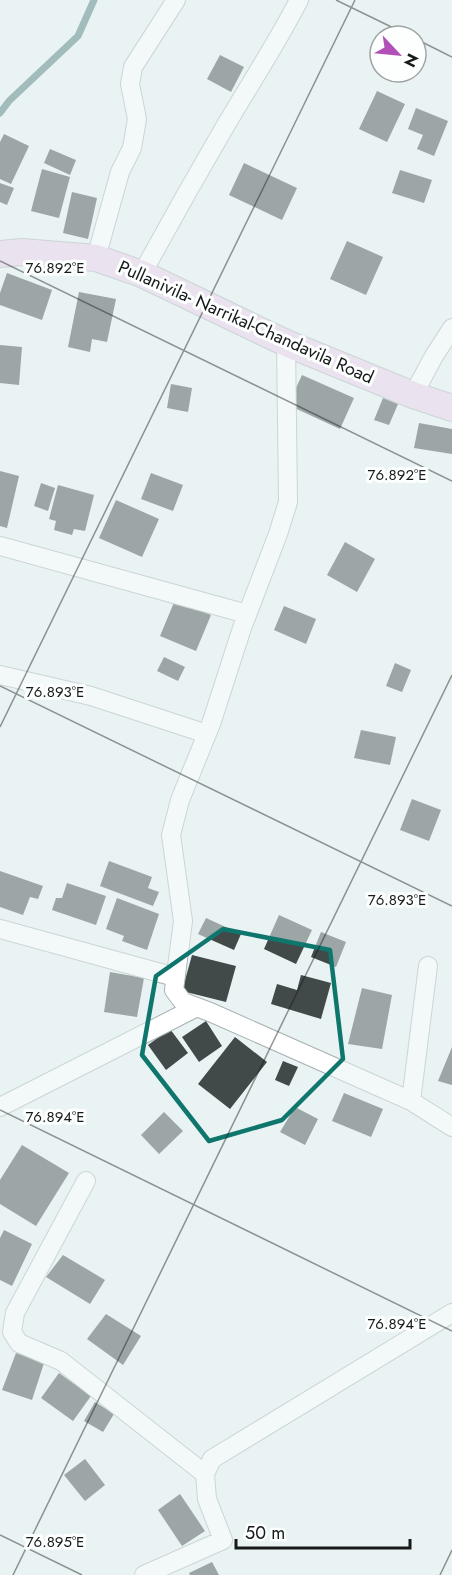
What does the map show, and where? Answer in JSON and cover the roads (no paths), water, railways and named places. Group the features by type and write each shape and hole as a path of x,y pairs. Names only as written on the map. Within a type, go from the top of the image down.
{"street":[{"path":"96,258 120,172 132,148 137,119 130,84 133,67 176,0"},
{"path":"142,274 299,0"},
{"name":"Pullanivila- Narrikal-Chandavila Road","path":"0,254 22,252 96,258 142,274 286,343 413,395 452,408"},
{"path":"413,395 452,328"},
{"path":"286,343 288,502 207,734 180,800 171,835 183,921 174,990 183,1002 195,1008 210,1012 411,1101 452,1127"},
{"path":"0,546 247,614"},
{"path":"0,675 92,696 207,734"},
{"path":"0,929 175,977"},
{"path":"411,1101 428,966"},
{"path":"0,1107 195,1008"},
{"path":"86,1181 15,1313 12,1332 18,1342 61,1361 206,1474"},
{"path":"144,1575 223,1540 207,1499 206,1474 212,1459 452,1313"}],"waterway":[{"path":"0,113 9,101 78,36 94,0"}]}
